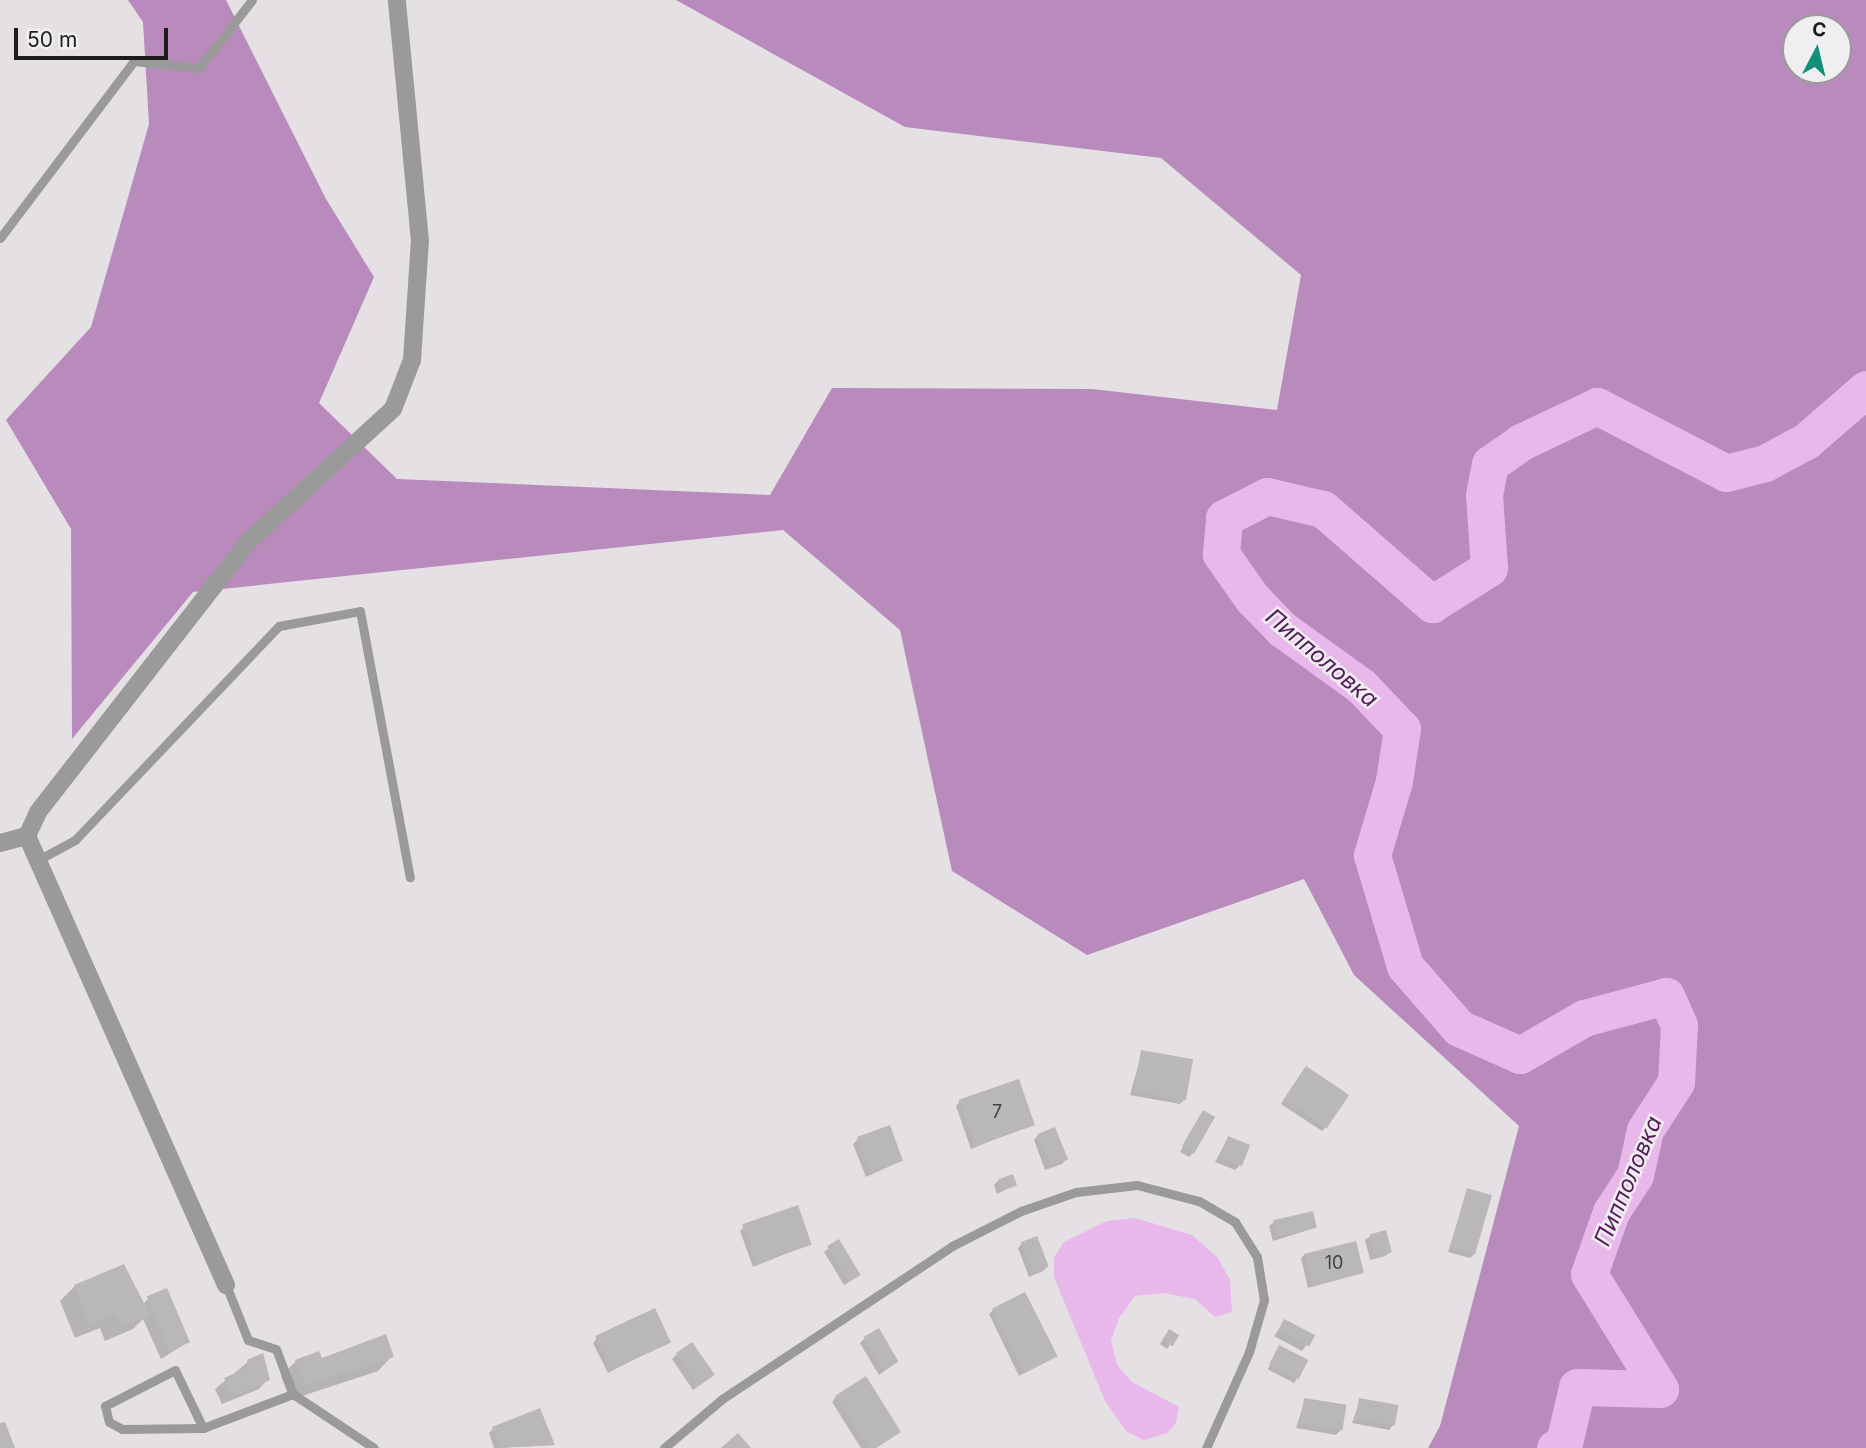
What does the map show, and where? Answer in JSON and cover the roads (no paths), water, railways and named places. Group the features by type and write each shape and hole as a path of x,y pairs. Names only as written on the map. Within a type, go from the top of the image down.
{"street":[{"path":"226,1285 27,836 38,812 250,540 393,408 412,360 420,242 397,0"},
{"path":"0,843 27,836"}],"lane":[{"path":"0,238 134,61 199,68 252,0"},
{"path":"38,860 75,840 279,626 360,611 411,877"},
{"path":"664,1448 722,1399 951,1246 1021,1211 1076,1192 1136,1185 1199,1201 1235,1222 1257,1257 1264,1300 1249,1352 1206,1448"},
{"path":"226,1285 248,1340 275,1349 293,1394 374,1448"},
{"path":"203,1428 175,1370 105,1406 109,1422 122,1429 203,1428 216,1427 293,1394"}],"waterway":[{"name":"Пипполовка","path":"1555,1448 1564,1443 1577,1387 1660,1389 1589,1274 1611,1212 1635,1175 1645,1130 1676,1082 1679,1025 1666,996 1584,1018 1520,1055 1459,1028 1405,966 1372,855 1394,781 1402,729 1361,686 1282,629 1252,598 1221,554 1224,518 1267,496 1323,509 1432,604 1489,568 1484,495 1490,464 1521,442 1597,406 1726,473 1765,463 1806,441 1866,389"}]}
